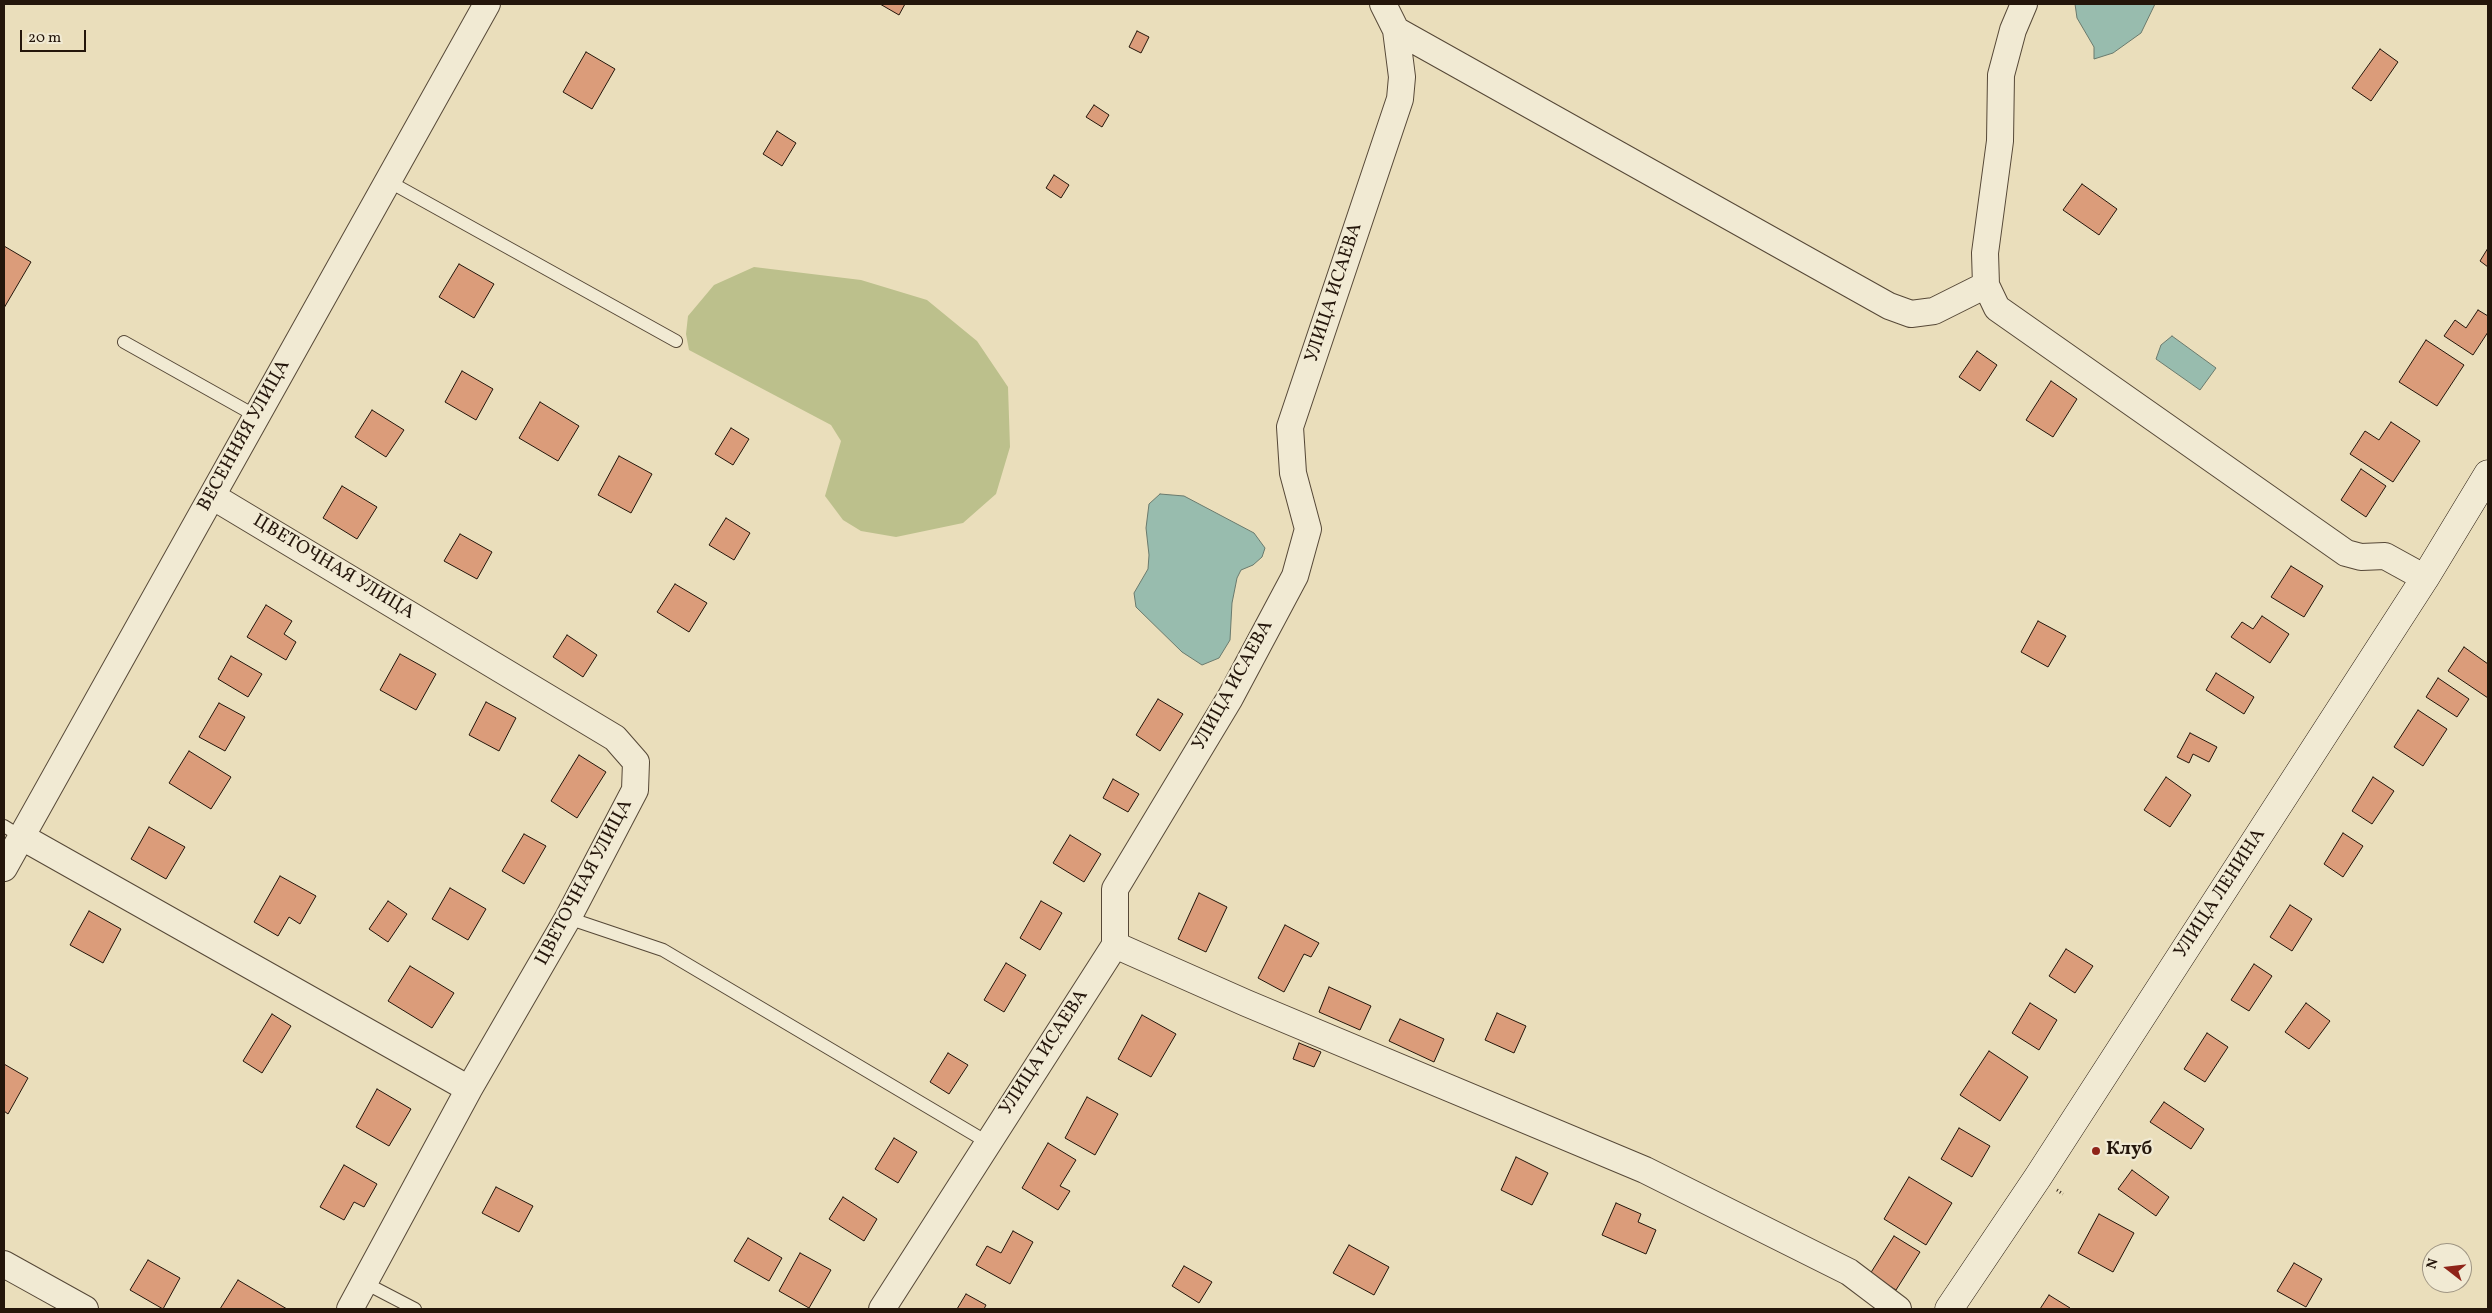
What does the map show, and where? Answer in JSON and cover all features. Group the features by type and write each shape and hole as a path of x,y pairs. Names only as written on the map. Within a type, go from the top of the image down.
{"main road":[{"name":"УЛИЦА ЛЕНИНА","path":"1949,1309 2044,1168 2425,578 2488,474"}],"street":[{"name":"ВЕСЕННЯЯ УЛИЦА","path":"4,868 13,831 212,496 487,4"},
{"name":"УЛИЦА ИСАЕВА","path":"882,1309 987,1142 1115,945 1115,889 1230,698 1295,576 1308,529 1293,473 1290,428 1400,99 1402,77 1396,30 1383,4"},
{"path":"2024,4 2013,30 2001,75 2000,141 1985,253 1986,285 1996,308 2346,553 2361,558 2385,556 2425,578"},
{"path":"1396,30 1889,306 1911,314 1934,311 1986,285"},
{"name":"ЦВЕТОЧНАЯ УЛИЦА","path":"212,496 615,738 636,762 635,790 568,918 469,1089 350,1309"},
{"path":"13,831 469,1089"},
{"path":"1115,945 1246,1003 1645,1170 1849,1272 1898,1309"},
{"path":"4,1264 85,1309"}],"lane":[{"path":"388,181 676,341"},
{"path":"124,342 256,416"},
{"path":"568,918 663,950 987,1142"},
{"path":"365,1283 415,1309"}],"green space":[{"path":"754,267 861,280 927,300 977,341 1008,387 1010,447 996,494 963,523 896,537 861,531 843,520 825,496 841,441 831,425 689,350 686,334 688,316 714,285"}],"shaded area":[{"path":"2075,4 2155,4 2141,33 2113,53 2094,59 2094,47 2077,18"},
{"path":"2172,336 2216,368 2200,390 2156,359 2161,345"},
{"path":"1160,494 1184,496 1254,533 1265,548 1262,557 1253,565 1241,570 1237,578 1232,603 1230,640 1219,658 1202,665 1182,652 1136,607 1134,593 1148,569 1149,555 1146,528 1149,504"}],"building":[{"path":"880,4 905,4 899,15"},
{"path":"1137,31 1149,37 1141,53 1129,47"},
{"path":"2380,49 2398,62 2371,101 2352,88"},
{"path":"586,52 615,69 592,109 563,92"},
{"path":"1094,105 1109,115 1102,127 1086,117"},
{"path":"777,131 796,143 782,166 763,154"},
{"path":"1054,175 1069,185 1061,198 1046,188"},
{"path":"2082,184 2117,209 2099,235 2063,210"},
{"path":"4,246 31,262 4,308"},
{"path":"2488,248 2488,267 2480,261"},
{"path":"459,264 494,284 474,318 439,297"},
{"path":"2478,310 2488,316 2488,332 2473,355 2444,336 2455,320 2466,328"},
{"path":"2426,340 2464,365 2437,406 2399,382"},
{"path":"1977,351 1997,365 1980,391 1959,377"},
{"path":"462,371 493,389 476,420 445,402"},
{"path":"2051,381 2077,399 2053,437 2026,420"},
{"path":"540,402 579,426 558,461 519,438"},
{"path":"372,410 404,430 386,457 355,437"},
{"path":"2391,422 2420,441 2393,482 2350,454 2365,431 2379,440"},
{"path":"731,428 749,439 733,465 715,454"},
{"path":"619,456 652,474 631,513 598,495"},
{"path":"2361,469 2386,486 2366,517 2341,500"},
{"path":"342,486 377,507 357,539 323,518"},
{"path":"726,518 750,533 734,560 709,545"},
{"path":"460,534 492,552 477,579 444,561"},
{"path":"2291,566 2323,586 2304,617 2271,597"},
{"path":"675,584 707,603 689,632 657,612"},
{"path":"266,605 292,621 284,634 296,642 286,660 247,637"},
{"path":"2262,616 2289,634 2270,663 2231,637 2242,622 2253,629"},
{"path":"2038,621 2066,636 2048,667 2021,652"},
{"path":"567,635 597,655 583,677 553,657"},
{"path":"2464,647 2488,664 2488,698 2448,671"},
{"path":"400,654 436,674 416,710 380,690"},
{"path":"231,656 262,674 248,697 218,679"},
{"path":"2216,673 2254,697 2244,714 2206,690"},
{"path":"2438,678 2469,699 2457,717 2426,697"},
{"path":"1158,699 1183,714 1160,751 1136,735"},
{"path":"486,702 516,718 499,751 469,735"},
{"path":"219,703 245,717 225,751 199,737"},
{"path":"2418,710 2447,729 2423,766 2394,747"},
{"path":"2190,733 2217,747 2209,762 2193,754 2189,763 2177,757"},
{"path":"189,751 231,777 211,809 169,783"},
{"path":"579,755 606,772 577,818 551,801"},
{"path":"2166,777 2191,795 2170,827 2144,810"},
{"path":"2373,777 2394,791 2372,824 2352,811"},
{"path":"1113,779 1139,794 1128,812 1103,798"},
{"path":"149,827 185,847 166,879 131,859"},
{"path":"2343,833 2363,846 2343,877 2324,864"},
{"path":"524,834 546,846 524,884 502,871"},
{"path":"1070,835 1101,854 1084,882 1053,863"},
{"path":"280,876 316,896 300,924 289,917 278,936 254,922"},
{"path":"450,888 486,909 468,940 432,919"},
{"path":"1199,893 1227,907 1206,952 1178,939"},
{"path":"388,901 407,914 388,942 369,929"},
{"path":"1041,901 1062,913 1040,950 1020,938"},
{"path":"2290,905 2312,919 2292,951 2270,937"},
{"path":"89,911 121,929 103,963 70,945"},
{"path":"1285,925 1319,943 1311,957 1304,954 1284,992 1258,978"},
{"path":"2066,949 2093,966 2075,993 2049,976"},
{"path":"1006,963 1026,975 1004,1012 984,1000"},
{"path":"2254,964 2272,976 2249,1011 2231,1000"},
{"path":"410,966 454,993 432,1028 388,1001"},
{"path":"1329,987 1371,1006 1360,1030 1319,1012"},
{"path":"2030,1003 2057,1020 2039,1050 2012,1033"},
{"path":"2306,1003 2330,1021 2309,1049 2285,1032"},
{"path":"1497,1013 1526,1026 1514,1053 1485,1040"},
{"path":"272,1014 291,1026 262,1073 243,1061"},
{"path":"1142,1015 1176,1034 1151,1077 1118,1059"},
{"path":"1400,1019 1444,1039 1434,1062 1389,1041"},
{"path":"2207,1033 2228,1047 2205,1082 2184,1069"},
{"path":"1299,1043 1321,1052 1314,1067 1293,1059"},
{"path":"1989,1051 2028,1077 2000,1121 1960,1095"},
{"path":"948,1053 968,1065 949,1094 930,1082"},
{"path":"4,1064 28,1078 8,1114 4,1111"},
{"path":"377,1089 411,1109 389,1146 356,1127"},
{"path":"1087,1097 1118,1114 1095,1155 1065,1138"},
{"path":"2164,1102 2204,1129 2191,1149 2150,1122"},
{"path":"1959,1128 1990,1146 1972,1177 1941,1159"},
{"path":"894,1138 917,1152 898,1183 875,1169"},
{"path":"1048,1143 1076,1160 1060,1186 1070,1191 1058,1210 1022,1188"},
{"path":"1516,1157 1548,1173 1532,1205 1501,1190"},
{"path":"344,1165 377,1184 364,1207 354,1202 344,1220 320,1207"},
{"path":"2132,1170 2169,1197 2156,1216 2118,1189"},
{"path":"1909,1177 1952,1203 1926,1245 1884,1219"},
{"path":"496,1187 533,1206 519,1232 482,1213"},
{"path":"843,1197 877,1219 864,1241 829,1219"},
{"path":"1616,1203 1641,1214 1638,1222 1656,1230 1646,1254 1602,1235"},
{"path":"2099,1214 2134,1233 2113,1272 2078,1253"},
{"path":"1013,1231 1033,1242 1010,1284 976,1265 987,1246 1001,1253"},
{"path":"1894,1236 1920,1252 1896,1290 1870,1274"},
{"path":"748,1238 782,1258 769,1281 734,1261"},
{"path":"1349,1245 1389,1267 1374,1295 1333,1273"},
{"path":"800,1253 831,1270 809,1308 779,1291"},
{"path":"148,1260 180,1278 163,1309 130,1290"},
{"path":"2294,1263 2322,1279 2306,1307 2277,1291"},
{"path":"1184,1266 1212,1282 1199,1303 1172,1286"},
{"path":"238,1280 287,1309 220,1309"},
{"path":"966,1294 986,1305 984,1309 957,1309"},
{"path":"2049,1295 2070,1308 2040,1309"}],"place":[{"name":"Клуб","path":"2096,1151"}]}
